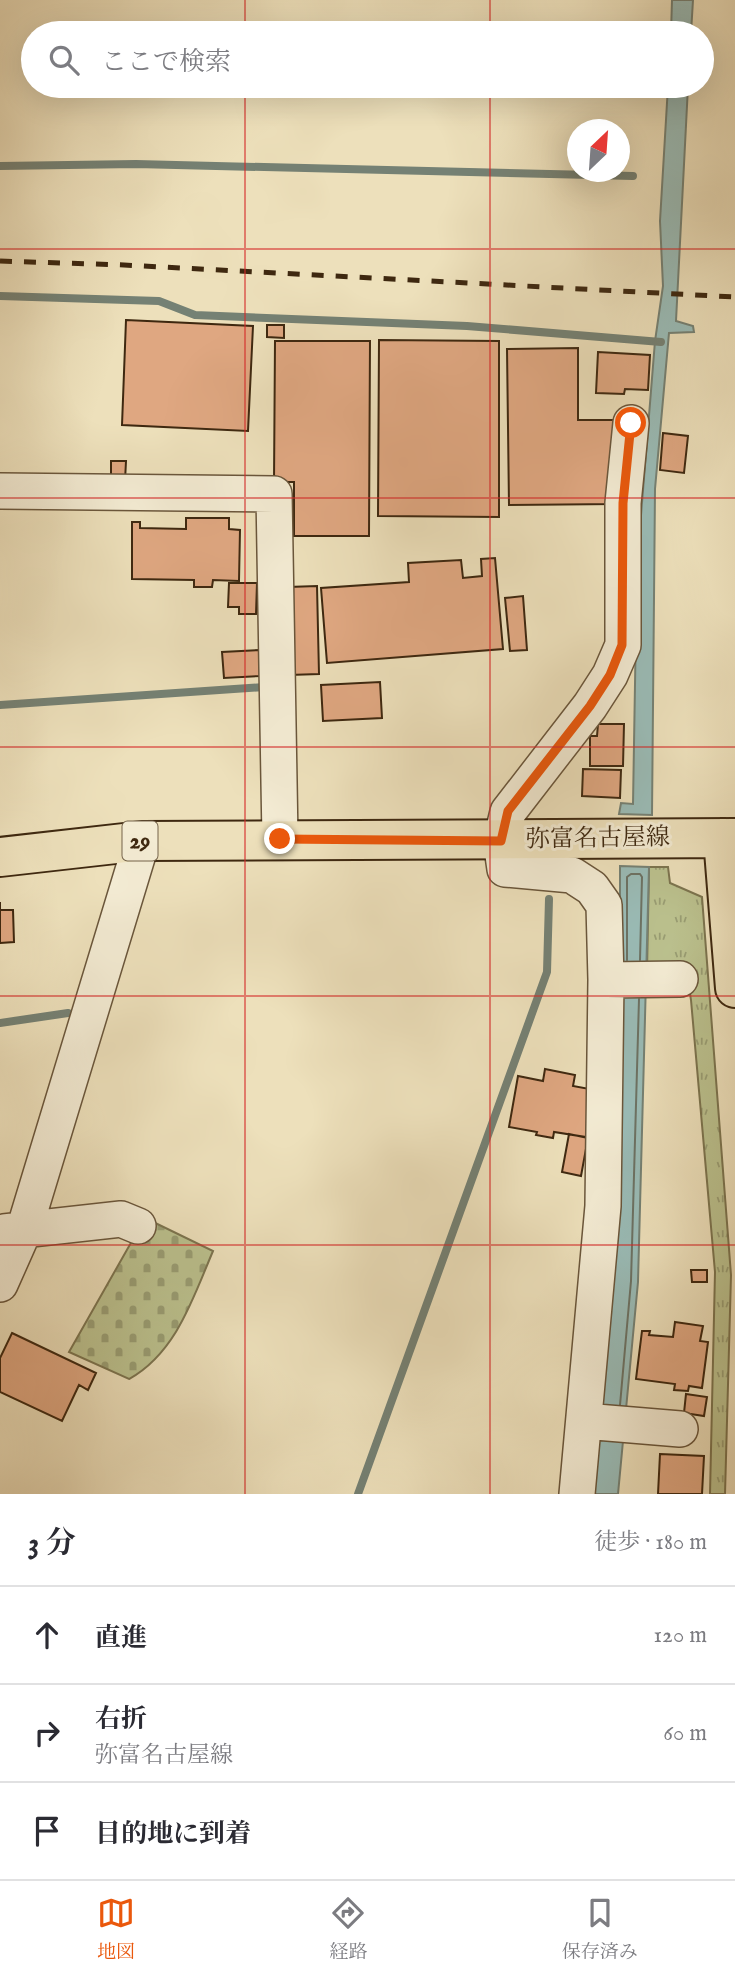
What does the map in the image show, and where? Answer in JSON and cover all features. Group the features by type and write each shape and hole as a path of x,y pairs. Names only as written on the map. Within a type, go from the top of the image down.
{"main road":[{"name":"弥富名古屋線","path":"0,857 142,841 729,838"},
{"path":"729,838 735,988"}],"street":[{"path":"577,1494 589,1421 603,1206 610,980 604,905 592,888 572,875 506,869 501,841 508,811 590,706 610,675 622,645 623,503 631,423"},
{"path":"0,491 274,494 280,839"},
{"path":"0,1284 12,1231 142,841"},
{"path":"610,980 665,979"},
{"path":"12,1231 121,1219 138,1226"},
{"path":"589,1421 680,1429"}],"green space":[{"path":"649,867 668,867 670,883 702,897 731,1275 725,1494 710,1494 715,1272 691,1000 687,974 647,972"},
{"path":"145,1218 213,1251 190,1305 171,1339 159,1355 129,1379 69,1352"}],"water":[{"path":"672,0 693,0 692,21 671,21"},
{"path":"667,98 687,98 676,321 693,326 694,332 669,333 655,489 652,815 619,814 621,803 633,804 637,565 655,341 663,286 660,221"},
{"path":"620,866 649,867 638,1282 618,1494 588,1494 620,970"}],"building":[{"path":"126,320 253,326 248,431 122,425"},
{"path":"267,325 284,325 284,338 267,337"},
{"path":"379,340 499,341 499,517 378,516"},
{"path":"275,341 370,341 369,536 294,536 294,482 274,482"},
{"path":"578,348 578,420 616,420 617,504 509,505 507,349"},
{"path":"598,352 650,355 648,390 625,389 624,394 596,393"},
{"path":"663,433 688,436 684,473 660,470"},
{"path":"111,461 126,461 125,481 111,481"},
{"path":"186,518 229,518 229,529 240,530 239,581 213,580 212,587 194,587 194,580 132,579 132,522 140,522 140,528 186,529"},
{"path":"495,558 503,649 327,663 321,588 409,582 408,563 461,560 463,578 482,576 481,559"},
{"path":"229,583 257,583 256,614 239,614 239,607 228,607"},
{"path":"317,586 319,674 289,675 288,587"},
{"path":"523,596 527,650 510,651 505,598"},
{"path":"259,650 260,676 224,678 222,652"},
{"path":"380,682 382,718 323,721 321,685"},
{"path":"598,724 624,724 623,766 590,766 590,736 597,736"},
{"path":"583,769 621,770 620,798 582,796"},
{"path":"0,910 13,910 14,942 0,943"},
{"path":"545,1069 575,1075 573,1086 595,1090 586,1137 554,1132 553,1138 509,1127 518,1076 543,1081"},
{"path":"569,1134 588,1138 581,1176 562,1172"},
{"path":"691,1270 707,1270 707,1282 692,1282"},
{"path":"675,1322 703,1326 700,1341 708,1342 702,1388 689,1386 688,1391 674,1390 675,1384 636,1379 642,1331 650,1331 649,1335 673,1337"},
{"path":"12,1333 96,1373 88,1390 79,1385 62,1421 0,1392 0,1358"},
{"path":"686,1394 707,1397 704,1416 684,1413"},
{"path":"660,1454 704,1456 702,1494 658,1494"}],"waterway":[{"path":"0,166 136,164 633,176"},
{"path":"0,296 159,301 195,315 467,326 661,342"},
{"path":"0,705 264,687"},
{"path":"358,1494 547,972 549,899"},
{"path":"0,1023 68,1013"}],"railway":[{"path":"0,261 735,297"}],"route":[{"path":"280,839 501,841 508,811 590,706 610,675 622,645 623,503 631,423"}]}
